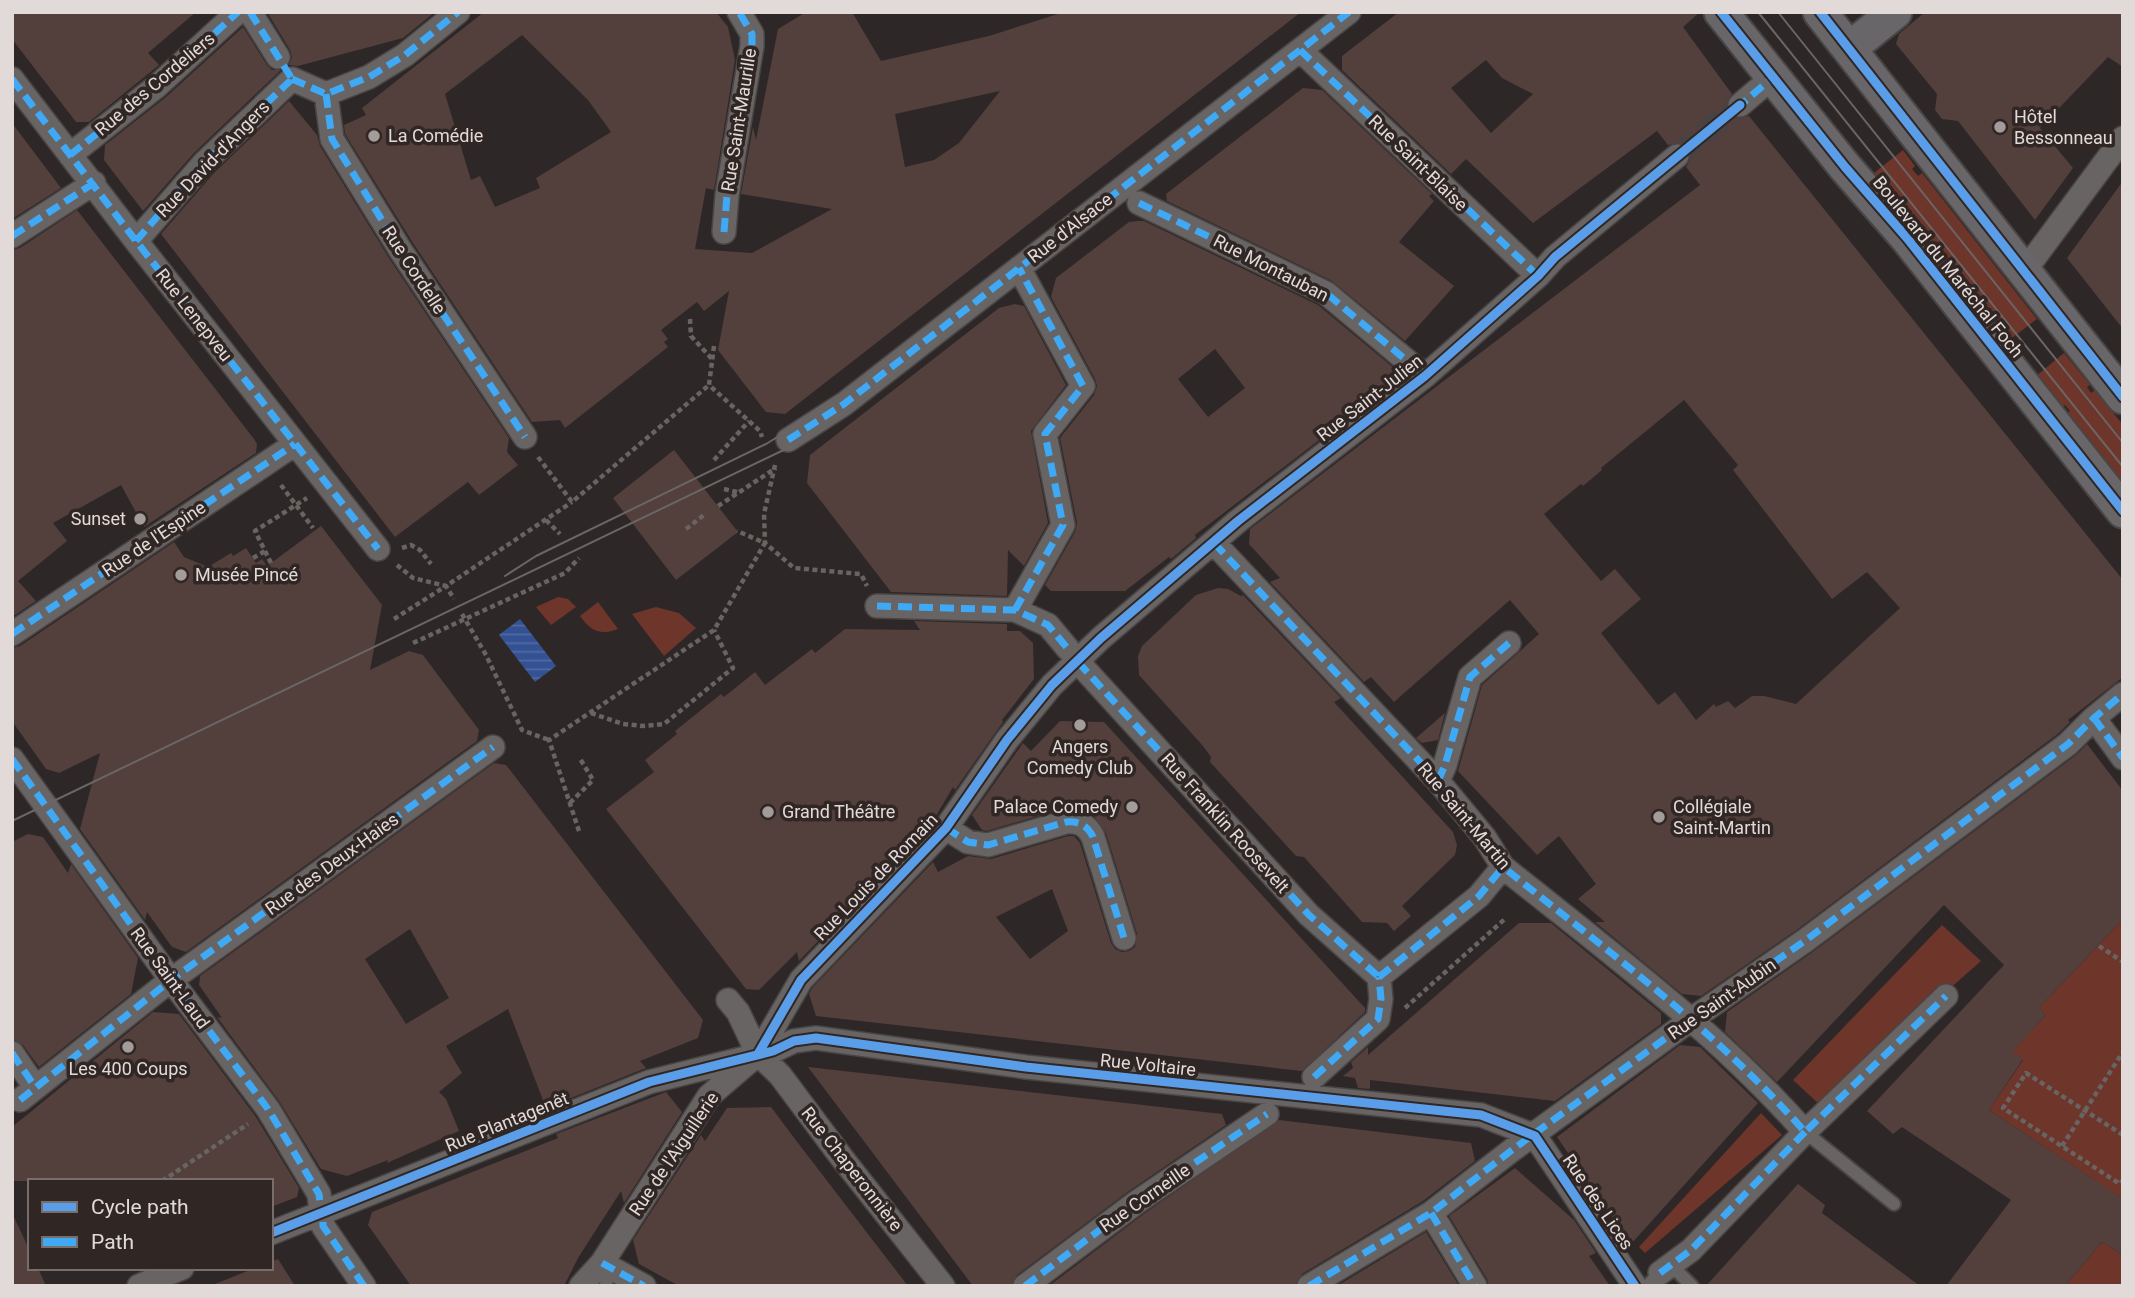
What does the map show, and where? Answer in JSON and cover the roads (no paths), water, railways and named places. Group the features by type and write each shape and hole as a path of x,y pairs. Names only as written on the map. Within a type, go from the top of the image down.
{"main road":[{"name":"Boulevard du Maréchal Foch","path":"1721,12 1907,238 2123,510"},
{"path":"1820,12 2123,397"},
{"path":"1849,48 1895,12"}],"street":[{"name":"Rue des Cordeliers","path":"70,155 157,86 238,12"},
{"path":"250,12 286,70 326,94 369,77 405,55 458,12"},
{"name":"Rue Saint-Maurille","path":"724,232 727,195 752,46 752,34 739,12"},
{"name":"Rue d'Alsace","path":"788,440 844,404 1349,12"},
{"name":"Rue Saint-Blaise","path":"1300,50 1538,276"},
{"name":"Rue David-d'Angers","path":"136,241 286,70"},
{"path":"1740,105 1773,77"},
{"name":"Rue Lenepveu","path":"12,79 136,241 382,552"},
{"name":"Rue Cordelle","path":"326,94 332,139 401,251 525,437"},
{"path":"2023,273 2123,138"},
{"name":"Rue Saint-Julien","path":"1073,655 1101,638 1238,521 1425,376 1556,257 1677,156"},
{"path":"12,236 93,183"},
{"name":"Rue Montauban","path":"1139,203 1326,293 1425,376"},
{"path":"877,606 1014,610 1063,525 1045,434 1083,386 1019,268"},
{"name":"Rue de l'Espine","path":"12,634 295,444"},
{"name":"Rue Saint-Martin","path":"1214,543 1438,782 1485,838 1503,867 1692,1019 1770,1092 1805,1132"},
{"name":"Rue Franklin Roosevelt","path":"1014,610 1048,625 1309,915 1379,977"},
{"path":"1438,782 1446,765 1470,677 1509,643"},
{"name":"Rue Louis de Romain","path":"758,1054 801,979 946,828 1007,740 1073,655"},
{"name":"Rue Saint-Aubin","path":"1309,1286 1431,1213 1692,1019 1806,940 2068,744 2123,694"},
{"path":"2094,718 2123,758"},
{"name":"Rue des Deux-Haies","path":"12,1053 28,1094 171,980 493,747"},
{"name":"Rue Saint-Laud","path":"12,759 171,980 268,1109 319,1194 323,1226 364,1286"},
{"path":"946,828 968,842 988,845 1066,822 1081,824 1093,836 1124,938"},
{"path":"1314,1077 1378,1019 1381,999 1379,977 1479,896 1503,867"},
{"path":"1654,1279 1691,1250 1805,1132 1946,996"},
{"path":"728,1000 738,1012 758,1054"},
{"name":"Rue Voltaire","path":"758,1054 794,1041 827,1038 1026,1067 1290,1097 1481,1115 1535,1136"},
{"name":"Rue Plantagenêt","path":"273,1232 649,1082 758,1054"},
{"name":"Rue de l'Aiguillerie","path":"581,1286 605,1272 709,1096 758,1054"},
{"name":"Rue Chaperonnière","path":"758,1054 780,1074 847,1165 943,1286"},
{"name":"Rue Corneille","path":"1026,1286 1137,1202 1267,1114"},
{"name":"Rue des Lices","path":"1535,1136 1635,1286"},
{"path":"1431,1213 1475,1286"},
{"path":"139,1286 177,1270"},
{"path":"605,1272 644,1286"}],"lane":[{"path":"1805,1132 1894,1204"},
{"path":"1654,1279 1665,1269 1674,1270 1692,1286"}],"water":[{"path":"520,619 556,666 535,682 499,635"}],"tunnel":[{"path":"1677,156 1740,105"}],"tram line":[{"path":"505,576 536,556 766,444 838,400 1337,12"},
{"path":"12,821 792,446 850,407 1359,12"},
{"path":"1758,12 2123,467"},
{"path":"1778,12 2123,443"}],"place":[{"name":"Hôtel Bessonneau","path":"2000,127"},
{"name":"La Comédie","path":"374,136"},
{"name":"Sunset","path":"140,519"},
{"name":"Musée Pincé","path":"181,575"},
{"name":"Angers Comedy Club","path":"1080,725"},
{"name":"Palace Comedy","path":"1132,807"},
{"name":"Grand Théâtre","path":"768,812"},
{"name":"Collégiale Saint-Martin","path":"1659,817"},
{"name":"Les 400 Coups","path":"128,1047"}]}
